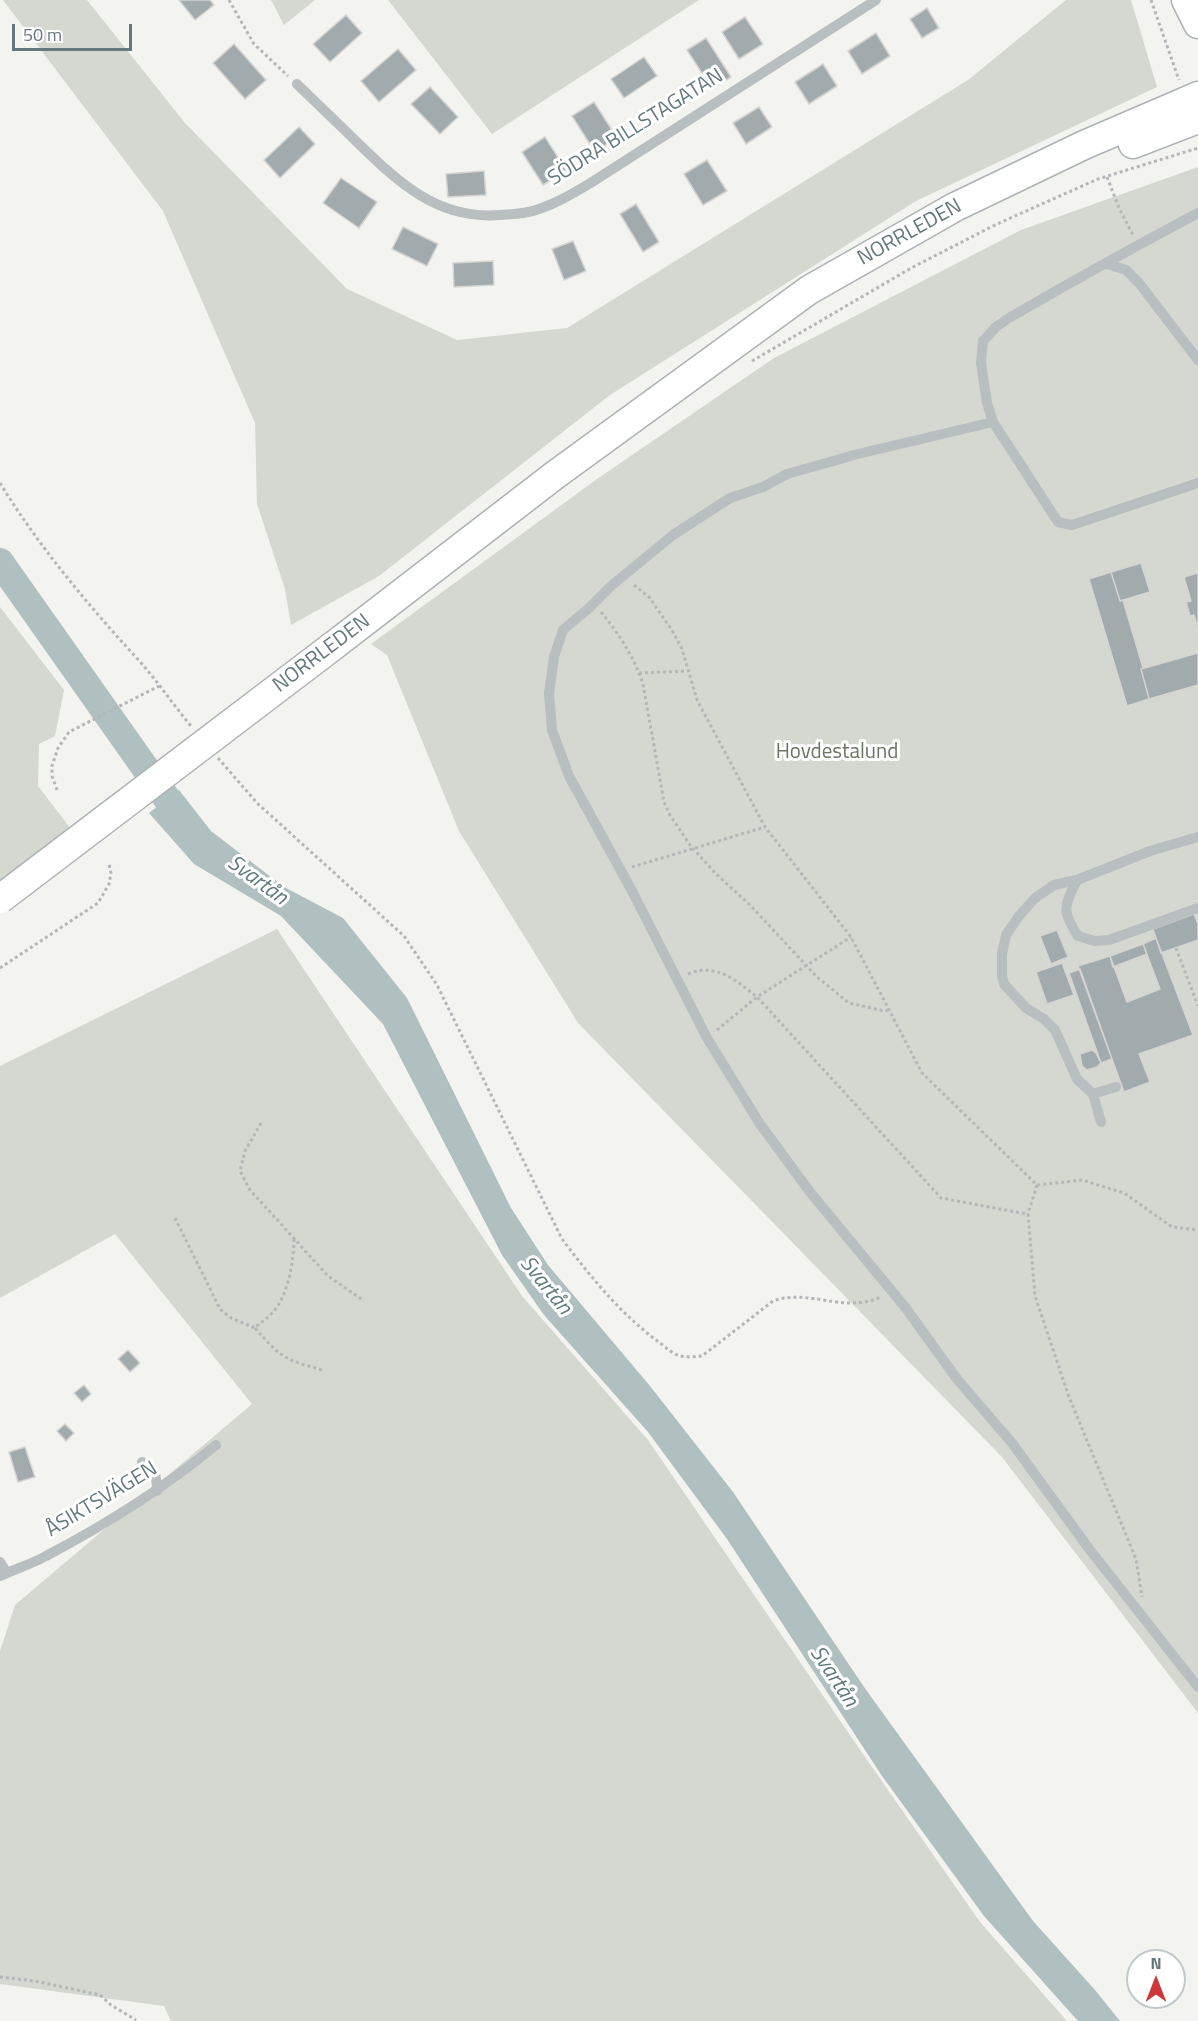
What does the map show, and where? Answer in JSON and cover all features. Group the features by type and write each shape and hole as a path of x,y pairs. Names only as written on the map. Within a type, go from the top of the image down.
{"main road":[{"path":"1186,0 1198,24"},
{"name":"NORRLEDEN","path":"0,899 643,409 809,290 955,207 1073,150 1194,105"}],"street":[{"name":"SÖDRA BILLSTAGATAN","path":"297,84 374,159 407,187 435,204 465,214 483,216 534,211 560,201 589,184 876,0"},
{"path":"1198,213 1009,318 996,327 983,341 981,363 987,403 993,422 1058,522 1072,525 1198,483"},
{"path":"1107,264 1126,270 1139,283 1198,360"},
{"path":"993,422 858,454 787,474 763,487 730,498 673,535 563,630 554,657 549,693 552,730 569,776 621,871 706,1038 766,1132 810,1192 894,1292 957,1379 1012,1443 1141,1616 1198,1687"},
{"path":"1101,1122 1093,1094 1077,1079 1055,1030 1044,1019 1026,1008 1004,984 1002,954 1006,935 1018,916 1035,898 1054,885 1077,880 1150,851 1198,837"},
{"path":"1077,880 1068,899 1066,918 1078,936 1095,941 1109,940 1198,908"},
{"path":"1093,1094 1116,1087"},
{"name":"ÅSIKTSVÄGEN","path":"4,1575 45,1557 157,1491 216,1445"},
{"path":"142,1462 154,1469 157,1477 157,1491"},
{"path":"0,1562 4,1575"}],"path":[{"path":"229,0 254,44 297,84"},
{"path":"1151,0 1194,105"},
{"path":"748,363 912,267 997,224 1107,177 1198,148"},
{"path":"1107,177 1119,208 1138,245"},
{"path":"0,483 67,580 159,686 193,729"},
{"path":"624,576 648,597 662,614 682,649 697,700 765,827 851,937 922,1073 1037,1185"},
{"path":"594,603 633,657 643,684 664,802 693,849 735,894 750,905 806,966 849,1003 884,1011 889,1010"},
{"path":"639,673 688,671"},
{"path":"57,790 52,776 55,755 69,732 159,686"},
{"path":"214,753 256,803 404,936 420,957 437,985 562,1239 617,1306 643,1330 676,1355 702,1356 773,1301 796,1297 849,1304 866,1303 894,1292"},
{"path":"621,871 765,827"},
{"path":"0,968 98,903 109,884 111,873 109,864"},
{"path":"706,1038 757,997 851,937"},
{"path":"1176,948 1198,1006"},
{"path":"676,979 699,970 729,975 757,997 941,1198 1028,1214"},
{"path":"261,1123 245,1150 240,1171 250,1190 328,1276 364,1301"},
{"path":"1037,1185 1082,1180 1124,1193 1172,1227 1198,1230"},
{"path":"1037,1185 1028,1214 1035,1296 1069,1397 1136,1559 1143,1590 1141,1616"},
{"path":"175,1218 220,1309 231,1318 255,1328 275,1352 288,1360 322,1370"},
{"path":"255,1328 274,1311 286,1287 294,1260 294,1239"},
{"path":"0,1977 35,1981 100,1995 111,2006 136,2020"}],"green space":[{"path":"3,0 87,0 185,123 347,289 457,340 567,328 968,80 1066,0 1131,0 1157,87 916,201 610,395 379,576 291,625 285,589 257,504 255,423 163,211"},
{"path":"271,0 315,0 284,25"},
{"path":"388,0 699,0 492,134"},
{"name":"Hovdestalund","path":"1198,167 1198,1713 1002,1457 578,1023 459,831 387,655 371,644 597,479 774,358 1021,230"},
{"path":"0,607 64,690 55,736 39,744 38,786 71,829 0,884"},
{"path":"277,929 522,1296 648,1440 980,1922 1067,2021 171,2021 164,2006 0,1984 0,1651 15,1605 252,1404 115,1234 0,1298 0,1066"}],"water":[{"path":"179,790 211,831 284,887 343,918 407,998 511,1208 548,1265 650,1386 733,1492 864,1687 1033,1921 1120,2021 1078,2021 984,1916 882,1776 727,1539 648,1432 544,1315 502,1255 383,1024 281,916 194,864 149,813"}],"building":[{"path":"179,0 210,0 214,5 195,20"},
{"path":"927,8 939,28 922,38 910,19"},
{"path":"346,15 362,33 330,62 313,44"},
{"path":"745,17 763,44 739,59 722,32"},
{"path":"876,33 890,56 862,74 848,51"},
{"path":"706,38 731,77 712,89 687,50"},
{"path":"234,44 266,80 245,99 213,63"},
{"path":"398,49 416,70 379,102 361,81"},
{"path":"644,57 657,76 624,98 611,79"},
{"path":"823,64 837,86 809,104 795,82"},
{"path":"430,87 458,117 440,134 411,104"},
{"path":"594,102 617,138 595,152 572,116"},
{"path":"759,107 772,127 746,144 733,123"},
{"path":"299,127 315,144 280,178 264,160"},
{"path":"545,137 566,170 543,185 522,152"},
{"path":"707,160 727,191 703,205 684,174"},
{"path":"484,171 486,195 448,197 446,174"},
{"path":"341,178 377,202 359,228 323,203"},
{"path":"636,204 659,242 643,252 620,214"},
{"path":"403,227 438,244 427,266 392,249"},
{"path":"573,241 586,271 564,280 552,249"},
{"path":"493,261 494,285 454,287 453,263"},
{"path":"1141,563 1150,592 1120,601 1111,572"},
{"path":"1111,572 1120,601 1123,600 1143,668 1141,669 1149,699 1127,706 1089,579"},
{"path":"1198,573 1198,628 1194,615 1190,616 1186,602 1191,601 1184,577"},
{"path":"1198,653 1198,685 1149,699 1141,669"},
{"path":"1194,914 1198,924 1198,940 1161,953 1153,929"},
{"path":"1057,930 1068,957 1051,964 1040,936"},
{"path":"1156,938 1193,1035 1139,1054 1150,1082 1124,1092 1078,966 1110,956 1127,1002 1160,989 1143,944"},
{"path":"1143,944 1147,954 1113,967 1110,956"},
{"path":"1062,963 1074,995 1047,1004 1036,972"},
{"path":"1080,969 1112,1059 1101,1063 1069,973"},
{"path":"1092,1050 1101,1063 1087,1070 1082,1066 1080,1054"},
{"path":"128,1350 140,1363 130,1372 118,1359"},
{"path":"84,1385 91,1394 82,1402 74,1393"},
{"path":"65,1424 74,1433 66,1441 57,1431"},
{"path":"25,1447 35,1477 18,1482 9,1452"}],"waterway":[{"name":"Svartån","path":"0,562 189,830"}]}
